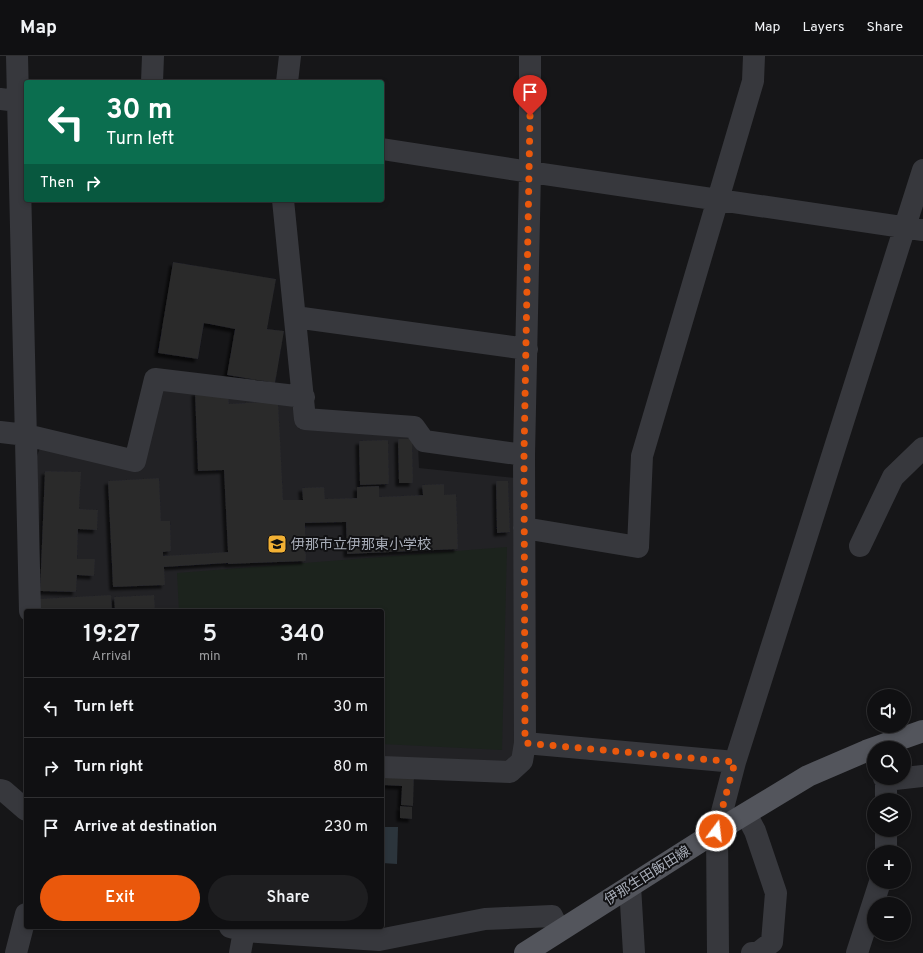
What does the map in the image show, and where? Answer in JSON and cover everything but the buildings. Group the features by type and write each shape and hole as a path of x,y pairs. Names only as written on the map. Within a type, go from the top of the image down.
{"main road":[{"name":"伊那生田飯田線","path":"903,741 923,731"},
{"name":"伊那生田飯田線","path":"525,953 716,831 808,776 867,758"}],"street":[{"path":"17,56 15,101 30,609"},
{"path":"152,80 153,56"},
{"path":"287,80 290,56"},
{"path":"384,768 510,772 522,760 525,743 524,455 530,172 530,56"},
{"path":"524,528 638,547 642,456 753,81 754,56"},
{"path":"384,149 914,228"},
{"path":"718,953 716,831 735,762 914,228 923,170"},
{"path":"283,202 304,397 305,419 414,426 424,441 524,455"},
{"path":"295,317 527,349"},
{"path":"0,432 26,435 135,461 155,379 304,397"},
{"path":"860,546 893,477 923,448"},
{"path":"525,743 735,762"},
{"path":"886,786 923,776"},
{"path":"0,790 4,791 24,808"},
{"path":"746,814 755,831 776,892 772,942 758,953 752,953"},
{"path":"630,886 634,953"},
{"path":"857,953 878,889"},
{"path":"240,953 237,929 379,940 485,919 552,916 559,931"},
{"path":"16,953 24,922"}],"shaded area":[{"name":"伊那市立伊那東小学校","path":"160,383 291,402 299,429 409,433 418,444 419,468 516,478 516,755 503,768 384,763 384,609 39,609 36,458 41,446 142,466"},
{"path":"507,547 502,750 384,744 384,609 179,609 177,573"},
{"path":"384,827 398,827 397,864 384,863"}],"place":[{"name":"伊那市立伊那東小学校","path":"277,544"}],"route":[{"path":"530,116 524,455 525,743 735,762 716,831"}]}
